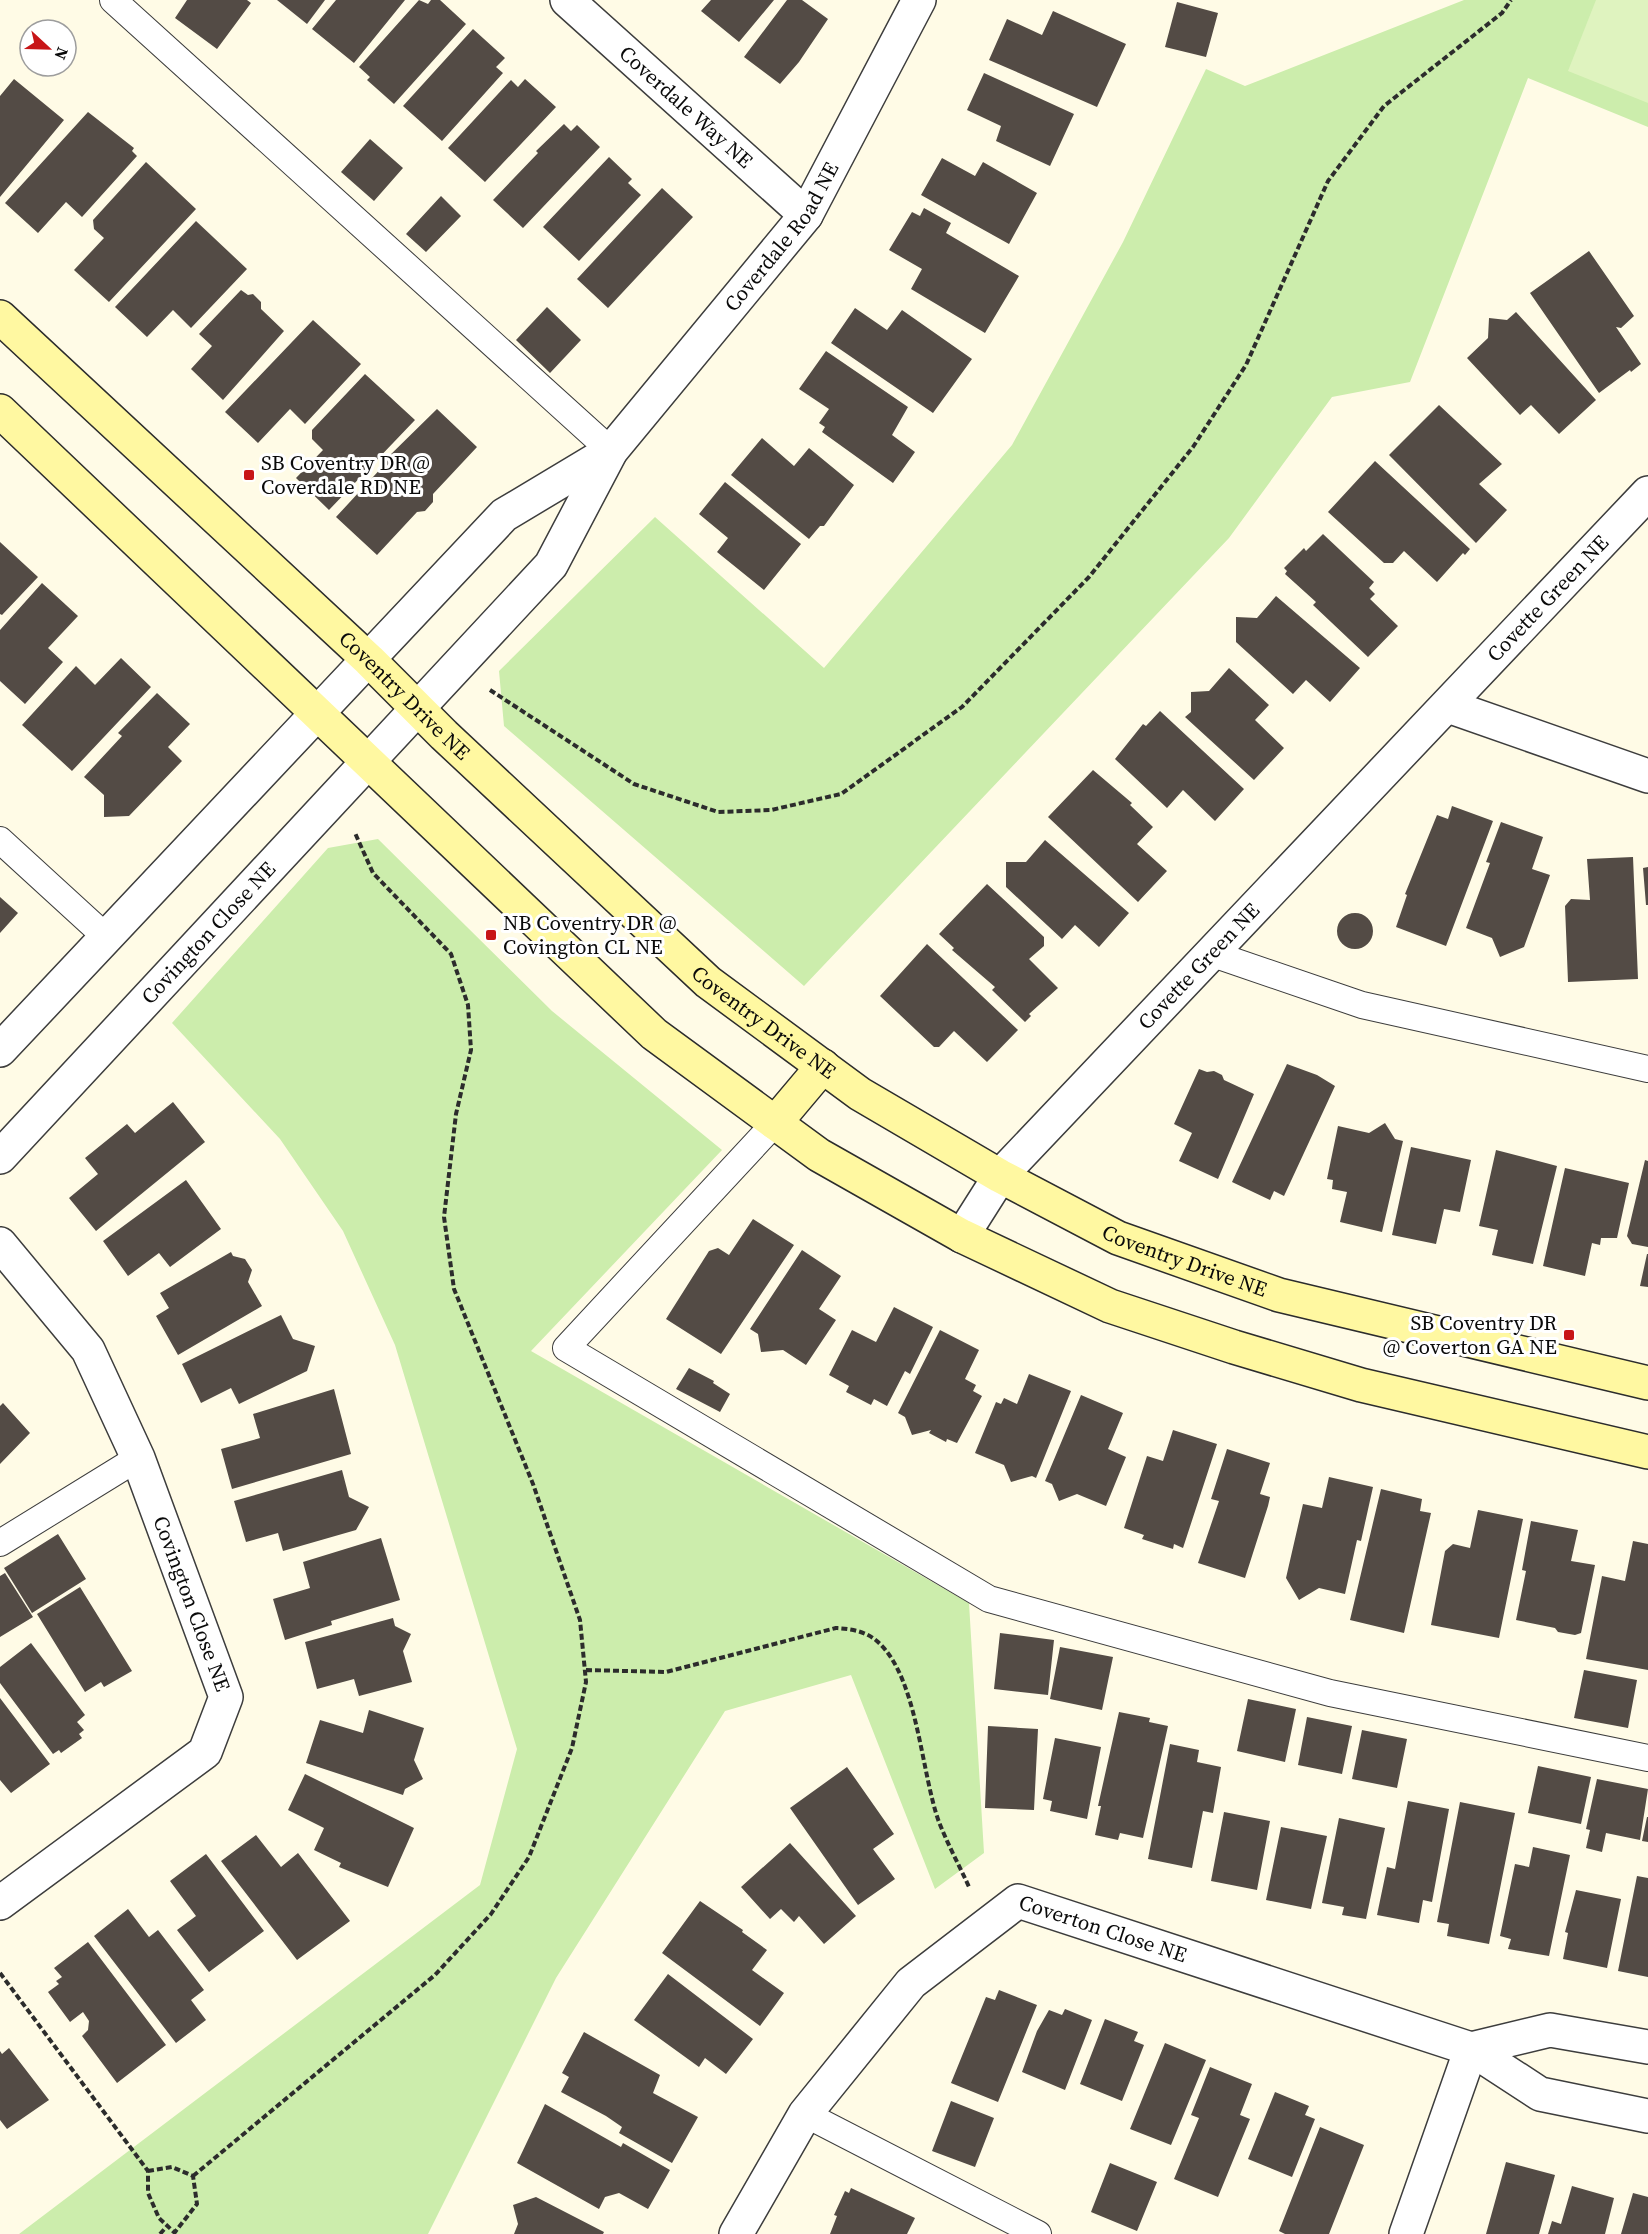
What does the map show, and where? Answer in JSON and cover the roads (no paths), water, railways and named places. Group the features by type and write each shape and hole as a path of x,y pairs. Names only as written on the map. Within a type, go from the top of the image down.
{"street":[{"name":"Coverdale Way NE","path":"567,0 806,215"},
{"name":"Coverdale Road NE","path":"418,709 551,565 611,451 806,215 919,0"},
{"name":"Coventry Drive NE","path":"0,317 369,660 444,735 708,982 860,1094 1000,1176 1118,1238 1279,1295 1648,1383"},
{"path":"0,411 369,761 394,789 654,1034 819,1155 962,1236 1110,1306 1234,1347 1361,1385 1648,1452"},
{"name":"Coverdale Road NE","path":"369,660 504,515 611,451"},
{"name":"Covette Green NE","path":"962,1236 1000,1176 1648,493"},
{"path":"0,1050 369,660"},
{"path":"1448,706 1648,776"},
{"name":"Covington Close NE","path":"0,1157 418,709"},
{"path":"775,1123 823,1066"},
{"name":"Covington Close NE","path":"0,1244 88,1350 138,1458 226,1696 205,1752 0,1903"},
{"name":"Coverton Close NE","path":"736,2234 805,2114 911,1983 1018,1901 1471,2049 1540,2094 1648,2116"},
{"path":"1406,2234 1471,2049 1550,2030 1648,2047"}],"lane":[{"path":"113,0 611,451"},
{"path":"0,840 106,937"},
{"path":"1210,953 1362,1005 1648,1069"},
{"path":"775,1123 566,1348 988,1599 1330,1693 1648,1758"},
{"path":"0,1543 138,1458"},
{"path":"805,2114 1038,2234"}],"place":[{"name":"SB Coventry DR @ Coverdale RD NE","path":"249,475"},
{"name":"NB Coventry DR @ Covington CL NE","path":"491,935"},
{"name":"SB Coventry DR @ Coverton GA NE","path":"1569,1335"}]}
